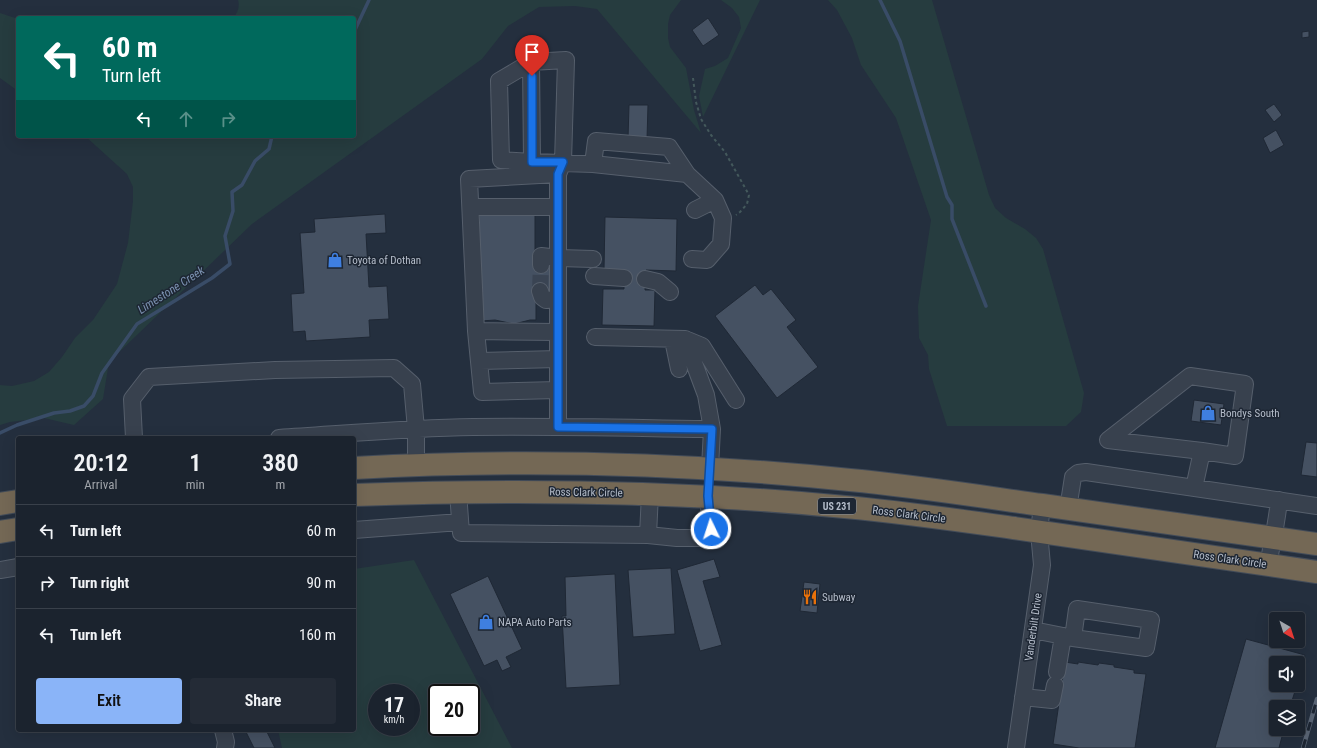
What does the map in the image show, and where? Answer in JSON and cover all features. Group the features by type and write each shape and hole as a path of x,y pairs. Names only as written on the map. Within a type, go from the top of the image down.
{"highway":[{"path":"356,468 416,465 542,464 710,468 849,480 931,489 1317,544"},
{"path":"416,465 418,493"},
{"path":"708,496 710,468"},
{"path":"847,507 849,480"},
{"name":"Ross Clark Circle","path":"356,496 418,493 536,491 708,496 847,507 928,516 1317,572"},
{"path":"0,504 16,501"},
{"path":"0,532 16,529"}],"street":[{"path":"558,427 558,207 561,168 566,60 531,62 500,80 501,160 532,162 561,168"},
{"path":"531,62 532,162"},
{"path":"593,164 596,141 669,147 687,174 715,200 723,218 722,244 707,260 692,259"},
{"path":"557,390 482,392 476,331 469,179 593,164 687,174"},
{"path":"695,210 715,200"},
{"path":"471,207 558,207"},
{"path":"541,265 541,256 593,260"},
{"path":"594,276 624,278"},
{"path":"645,279 658,282 670,292"},
{"path":"540,291 542,297 546,300 558,299"},
{"path":"476,331 557,332"},
{"path":"595,337 679,339 702,346 736,400"},
{"path":"679,339 679,369"},
{"path":"679,339 706,395 712,429 710,468"},
{"path":"480,361 558,359"},
{"path":"134,436 132,399 149,377 275,370 394,368 412,384 416,429 416,465"},
{"path":"1190,376 1245,384 1235,456 1202,451 1163,446 1108,440 1190,376"},
{"path":"309,436 416,429 558,427 712,429"},
{"path":"1194,488 1202,451"},
{"path":"1068,509 1073,478 1078,473 1086,472 1317,506"},
{"path":"458,492 461,532 648,535 677,538 698,538 711,529 708,496"},
{"path":"648,535 650,494"},
{"path":"1268,565 1272,538 1277,522 1279,500"},
{"name":"Vanderbilt Drive","path":"1016,748 1042,565 1039,532 1042,505"},
{"path":"356,530 460,522"},
{"path":"0,570 16,567"},
{"path":"1023,697 1052,700 1056,678 1068,637 1077,609 1151,620 1146,648 1068,637 1033,630"},
{"path":"224,732 226,737 225,748"}],"path":[{"path":"693,78 696,102 701,119 724,152 749,195 747,204 740,212 730,217 723,218"}],"green space":[{"path":"238,0 681,0 670,15 668,24 668,38 670,47 686,68 694,110 701,133 597,9 575,6 539,7 508,26 482,59 252,224 109,362 103,399 74,425 44,418 10,422 0,425 0,385 12,386 34,381 49,372 62,357 75,338 93,320 117,284 128,243 133,201 133,187 127,174 87,138 356,138 356,16 234,16 239,5"},
{"path":"721,0 760,0 703,117 699,96 705,69 715,66 728,58 741,28 739,17 732,8"},
{"path":"828,0 932,0 989,195 995,208 1006,218 1025,229 1036,238 1043,249 1084,393 1081,412 1066,426 947,426 929,369 928,355 919,338 918,306 931,220 896,118 861,65 852,38 837,10"},
{"path":"0,13 16,18 16,90 0,78"},
{"path":"414,560 479,684 428,684 428,736 480,736 480,687 512,748 282,748 278,732 356,732 356,569"}],"building":[{"path":"708,18 719,35 703,46 692,30"},
{"path":"1309,31 1309,37 1302,38 1302,32"},
{"path":"1274,104 1282,115 1274,122 1265,110"},
{"path":"629,105 648,105 647,139 628,139"},
{"path":"1276,130 1284,145 1270,153 1263,138"},
{"path":"535,213 535,266 552,267 552,289 547,291 536,290 536,320 514,324 495,320 481,321 479,214"},
{"name":"Toyota of Dothan","path":"385,214 386,233 366,234 369,287 387,286 389,319 369,320 370,337 306,341 305,331 293,332 291,294 304,293 300,233 315,232 314,219"},
{"path":"605,217 677,219 676,271 646,270 645,290 655,290 654,326 602,325 603,289 624,289 624,270 604,269"},
{"path":"755,285 763,295 771,289 796,320 787,327 818,367 777,398 715,316"},
{"name":"Bondys South","path":"1194,400 1224,404 1221,425 1191,421"},
{"path":"1306,442 1317,443 1317,477 1301,475"},
{"path":"714,559 720,577 703,581 722,645 700,651 677,570"},
{"path":"671,568 675,634 633,637 628,570"},
{"path":"615,574 620,685 566,688 562,616 566,616 565,577"},
{"name":"NAPA Auto Parts","path":"488,576 522,649 506,657 511,667 502,671 497,660 484,666 450,594"},
{"name":"Subway","path":"804,582 820,584 817,613 800,611"},
{"path":"1246,639 1269,645 1269,648 1279,648 1305,655 1269,656 1269,692 1295,692 1292,700 1269,700 1269,736 1282,736 1279,748 1215,748"},
{"path":"1065,662 1078,664 1078,662 1098,665 1099,663 1114,665 1114,667 1134,670 1134,673 1146,674 1135,748 1079,748 1053,744"},
{"path":"246,732 267,732 275,748 254,748"}],"waterway":[{"name":"Limestone Creek","path":"356,28 369,0"},
{"path":"880,0 900,41 947,197 952,205 952,219 986,306"},
{"name":"Limestone Creek","path":"0,433 17,425 54,413 70,411 84,406 93,396 102,373 137,324 212,278 230,264 225,236 233,211 232,192 242,185 255,161 269,149 272,138"}],"tunnel":[{"path":"540,291 541,265"}],"railway":[{"path":"1303,748 1317,699"}],"place":[{"name":"Toyota of Dothan","path":"335,260"},
{"name":"Bondys South","path":"1208,413"},
{"name":"Subway","path":"810,597"},
{"name":"NAPA Auto Parts","path":"486,622"}],"route":[{"path":"532,76 532,162 563,162 558,174 558,427 712,429 708,496 711,529"}]}
